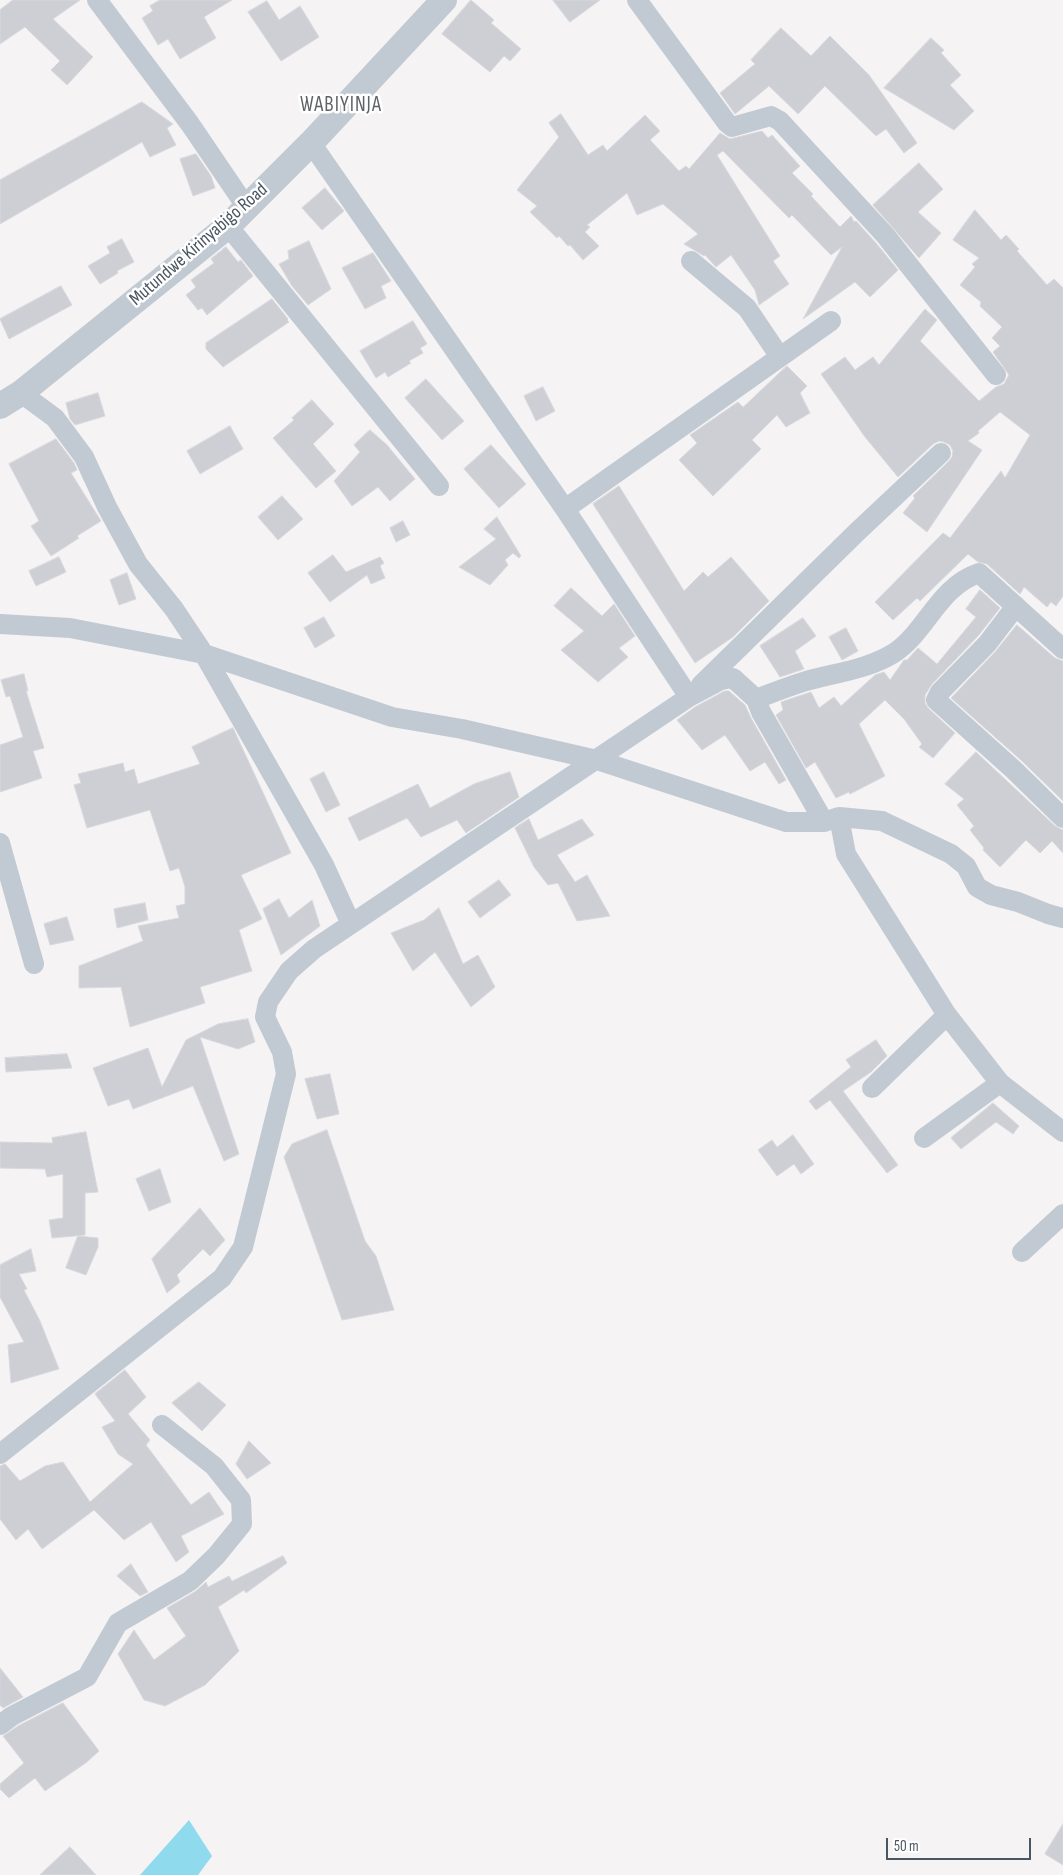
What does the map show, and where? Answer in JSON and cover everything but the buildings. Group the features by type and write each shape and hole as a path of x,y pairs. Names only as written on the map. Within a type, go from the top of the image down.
{"street":[{"path":"97,0 190,124 247,208"},
{"name":"Mutundwe Kirinyabigo Road","path":"10,400 228,226 312,144 444,0"},
{"path":"637,0 727,123 732,127 771,116 780,121 885,235 996,375"},
{"path":"312,144 565,510 689,697"},
{"path":"228,226 439,486"},
{"path":"691,260 747,308 780,357"},
{"path":"565,510 831,321"},
{"path":"10,400 56,418 84,457 107,507 138,564 174,609 204,654 324,865 351,924"},
{"path":"689,697 857,532 942,453"},
{"path":"756,699 803,682 878,663 908,640 946,594 967,577 979,573 1063,648"},
{"path":"1016,606 987,644 940,692 936,700 1014,770 1063,818"},
{"path":"0,624 70,628 204,654 392,716 462,729 597,760 786,822 831,819 882,822 951,854 966,866 977,887 991,895 1018,902 1063,918"},
{"path":"0,1454 222,1278 243,1248 286,1074 282,1052 265,1017 268,1002 289,971 314,949 351,924 689,697 721,680 732,678 756,699 761,712 831,819 846,854 947,1015 1000,1083 1063,1132"},
{"path":"0,842 34,964"},
{"path":"872,1088 947,1015"},
{"path":"924,1138 1000,1083"},
{"path":"1022,1252 1063,1214"},
{"path":"0,1725 12,1716 87,1677 118,1623 190,1581 216,1556 242,1524 241,1500 214,1466 162,1424"}],"water":[{"path":"189,1820 212,1856 198,1875 140,1875"}],"district":[{"name":"WABIYINJA","path":"341,106"}]}
